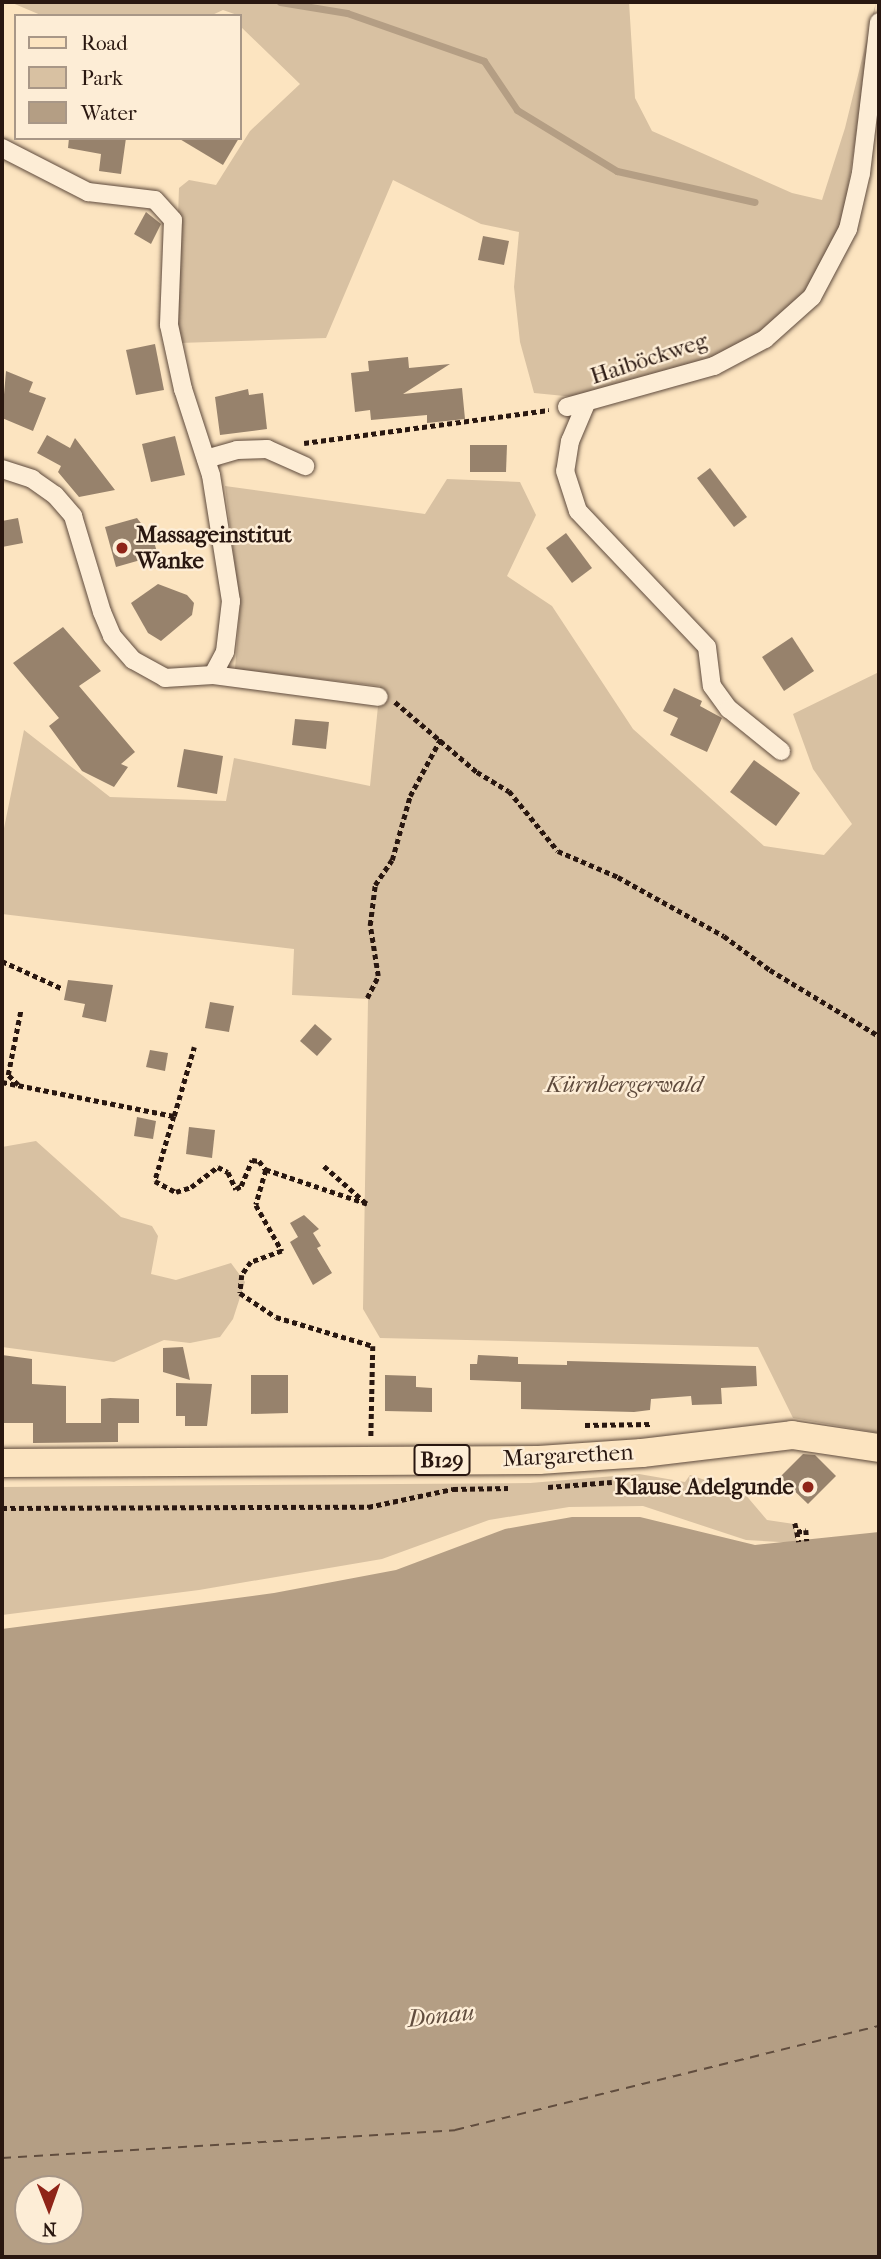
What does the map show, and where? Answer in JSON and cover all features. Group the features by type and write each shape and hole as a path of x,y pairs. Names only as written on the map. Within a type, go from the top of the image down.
{"main road":[{"name":"Margarethen","path":"2,1463 551,1459 792,1435 879,1448"}],"street":[{"name":"Haiböckweg","path":"781,751 729,709 712,685 707,647 578,511 565,471 576,406 714,366 765,340 812,297 848,229 861,173 879,22"},
{"path":"2,148 88,192 155,200 166,207 175,236 168,299 172,339 206,459 231,601 225,652 214,675"},
{"path":"206,459 246,449 276,452 305,466"},
{"path":"2,469 32,479 55,495 73,516 102,612 112,636 133,660 165,678 214,675 379,697"}],"path":[{"path":"276,452 289,445 576,406"},
{"path":"379,697 407,709 477,772 509,791 558,851 618,877 724,936 770,970 879,1036"},
{"path":"367,998 378,976 370,925 375,885 392,860 410,796 441,738"},
{"path":"2,961 61,988"},
{"path":"19,1085 8,1076 21,1009"},
{"path":"194,1047 155,1181 176,1192 224,1168 236,1189 241,1186 252,1160 259,1161 266,1170 367,1204 324,1166"},
{"path":"2,1082 174,1116"},
{"path":"266,1170 256,1205 282,1251 251,1262 242,1275 240,1293 276,1317 373,1346 371,1444"},
{"path":"585,1424 651,1424"},
{"path":"545,1487 625,1481"},
{"path":"2,1508 368,1507 453,1489 518,1488"},
{"path":"795,1523 799,1542"},
{"path":"797,1532 806,1530 807,1541"}],"green space":[{"path":"10,2 629,2 635,98 652,131 792,193 822,200 845,128 876,2 843,221 811,287 783,319 725,356 585,398 534,393 520,342 514,287 519,232 481,224 393,180 326,338 179,343 174,329 179,188 189,180 216,185 250,131 300,84 242,28 242,14 223,10 214,14 38,14"},
{"name":"Kürnbergerwald","path":"447,479 520,482 536,515 507,576 552,606 633,729 764,846 824,855 852,824 813,769 793,714 879,672 879,1433 793,1418 758,1347 380,1338 363,1309 368,999 292,995 294,949 2,914 2,838 24,730 110,797 226,801 234,758 370,786 380,686 235,669 240,607 225,486 425,514"},
{"path":"36,1141 121,1217 152,1226 158,1236 151,1274 176,1280 231,1263 245,1282 233,1319 220,1337 190,1343 164,1340 114,1362 2,1347 2,1147"},
{"path":"639,1474 685,1482 690,1475 744,1493 767,1520 794,1524 797,1543 746,1540 643,1506 569,1507 489,1520 382,1559 199,1590 2,1615 2,1487 530,1483"}],"water":[{"name":"Donau","path":"572,1517 640,1517 755,1545 879,1532 879,2257 2,2257 2,1629 274,1593 396,1570 505,1529"}],"building":[{"path":"69,140 126,140 121,174 99,171 101,154 68,148"},
{"path":"181,140 238,140 223,165"},
{"path":"146,212 161,224 151,244 134,234"},
{"path":"483,236 509,241 504,265 478,260"},
{"path":"155,344 164,390 136,395 126,350"},
{"path":"408,357 409,368 450,364 403,394 462,388 465,419 427,423 427,415 371,420 370,410 355,412 351,373 369,371 368,361"},
{"path":"6,371 33,382 29,392 46,398 33,431 2,418"},
{"path":"248,389 249,395 263,393 267,429 220,435 215,397"},
{"path":"47,435 70,448 75,438 115,490 79,497 58,472 61,466 37,453"},
{"path":"175,436 185,475 151,482 142,444"},
{"path":"470,445 507,445 506,472 470,472"},
{"path":"710,468 747,517 734,527 697,478"},
{"path":"18,518 23,543 2,547 2,521"},
{"path":"137,518 153,539 158,555 116,567 105,527"},
{"path":"566,533 592,568 572,583 546,548"},
{"path":"158,584 187,595 194,603 192,615 161,641 148,633 131,603"},
{"path":"63,627 101,671 79,686 135,752 121,764 128,767 114,787 82,771 49,726 59,718 13,663"},
{"path":"792,637 814,671 784,691 762,657"},
{"path":"674,688 702,701 700,706 722,718 707,752 670,735 678,718 663,711"},
{"path":"295,719 329,722 326,749 292,745"},
{"path":"184,749 223,756 217,794 177,787"},
{"path":"754,760 800,793 776,826 730,792"},
{"path":"68,980 113,985 106,1022 82,1017 85,1004 64,1000"},
{"path":"210,1002 234,1006 229,1032 205,1028"},
{"path":"315,1024 332,1039 317,1056 300,1041"},
{"path":"150,1050 168,1053 165,1071 146,1067"},
{"path":"137,1117 156,1121 153,1139 134,1136"},
{"path":"189,1127 215,1130 212,1158 186,1154"},
{"path":"304,1215 319,1229 313,1233 321,1246 317,1248 332,1273 313,1285 290,1242 298,1237 290,1223"},
{"path":"183,1347 190,1380 163,1372 163,1348"},
{"path":"2,1355 32,1359 32,1384 66,1386 66,1423 101,1423 101,1399 110,1398 139,1399 139,1423 118,1423 118,1442 33,1443 33,1423 2,1423"},
{"path":"478,1355 518,1357 518,1364 567,1365 567,1361 756,1366 757,1386 721,1388 722,1404 692,1405 691,1396 651,1399 650,1410 634,1412 521,1409 521,1382 470,1380 470,1364 477,1364"},
{"path":"251,1375 288,1375 288,1413 251,1414"},
{"path":"385,1375 416,1376 416,1387 432,1388 432,1412 385,1411"},
{"path":"176,1383 212,1384 207,1426 185,1426 185,1416 176,1416"},
{"name":"Klause Adelgunde","path":"803,1454 815,1455 836,1476 808,1504 780,1477"}],"waterway":[{"path":"280,2 347,13 484,61 517,110 617,171 755,202"}],"ferry route":[{"path":"2,2158 455,2130 879,2026"}],"place":[{"name":"Massageinstitut Wanke","path":"122,548"},
{"name":"Klause Adelgunde","path":"808,1487"}]}
